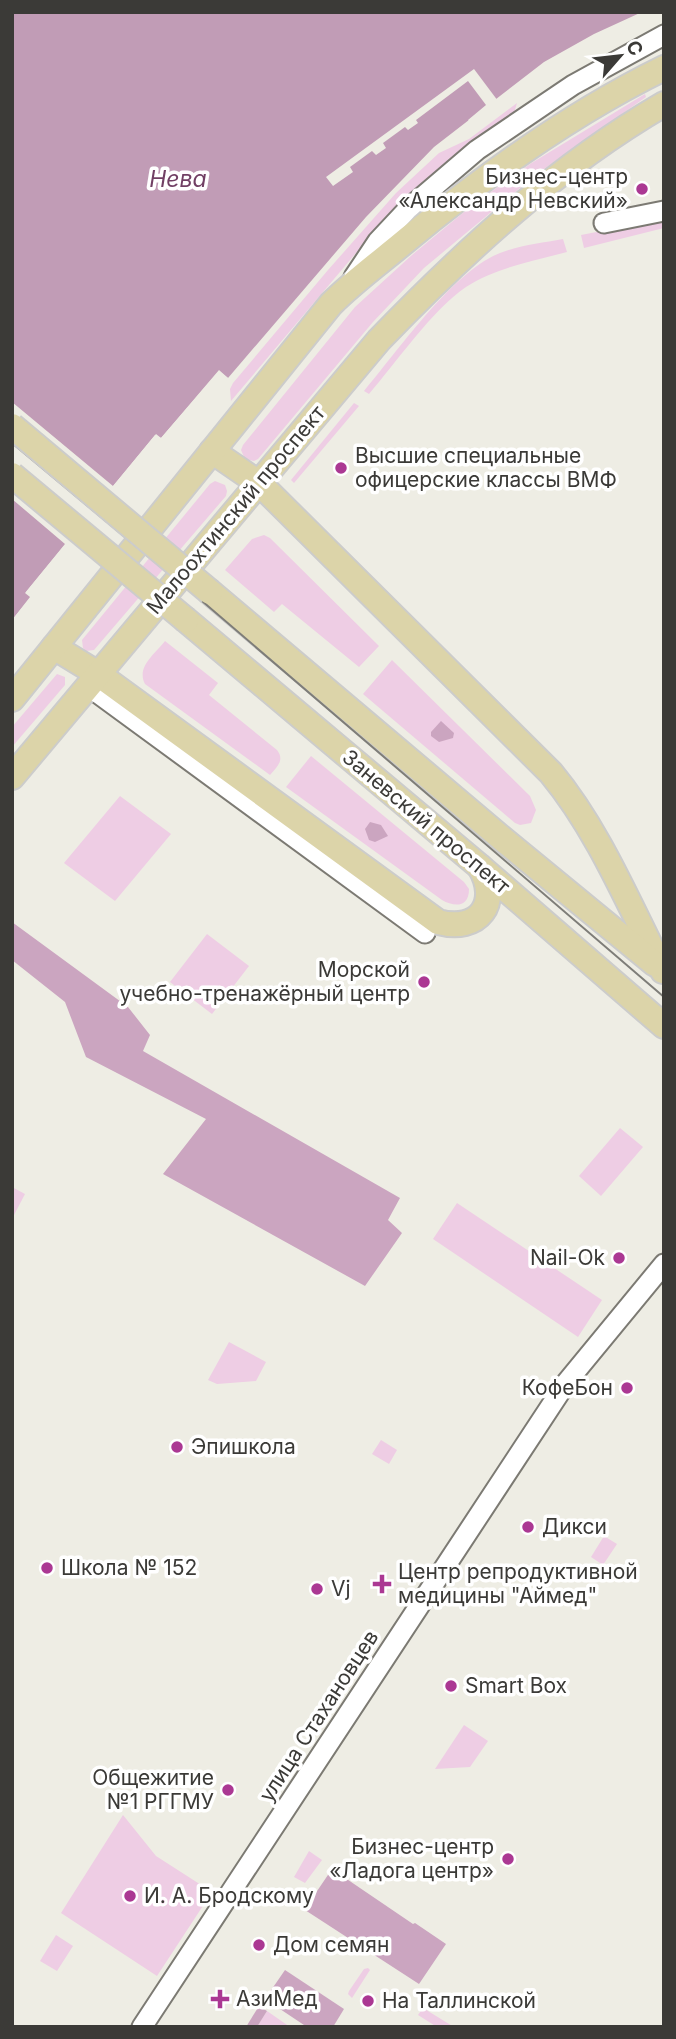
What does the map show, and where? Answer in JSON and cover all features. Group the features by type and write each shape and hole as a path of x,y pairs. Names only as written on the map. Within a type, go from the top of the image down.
{"main road":[{"path":"12,699 338,296 452,203 526,149 599,103 664,68"},
{"name":"Малоохтинский проспект","path":"12,777 379,340 507,216 664,104"},
{"name":"Заневский проспект","path":"12,426 663,971"},
{"path":"212,451 551,773 572,798 663,971"},
{"name":"Заневский проспект","path":"12,475 480,866 664,1026"},
{"path":"54,647 93,680 438,922 454,926 470,923 483,912 489,897 488,880 480,866"}],"street":[{"path":"338,296 378,241 408,209 461,163 573,85 664,35"},
{"path":"604,223 664,211"},
{"path":"93,680 425,933"},
{"name":"улица Стахановцев","path":"142,2027 566,1383 664,1264"}],"shaded area":[{"path":"645,94 646,97 537,174 424,268 373,322 258,459 245,459 241,450 243,445 355,307 470,207 530,164"},
{"path":"517,103 514,113 372,234 231,401 230,389 233,383 396,193 439,153 469,139"},
{"path":"664,219 664,228 584,248 581,235"},
{"path":"563,239 567,252 502,270 466,287 428,323 369,394 364,391 445,294 482,262 515,248"},
{"path":"354,403 359,406 294,483 291,480"},
{"path":"215,481 225,485 226,496 94,650 86,651 82,640"},
{"path":"264,535 379,646 359,667 282,604 274,612 225,570 252,539"},
{"path":"165,641 218,683 209,695 277,750 280,760 270,775 145,684 145,666"},
{"path":"392,660 530,796 536,810 531,823 515,823 363,694"},
{"path":"57,674 65,677 65,685 12,747 12,727"},
{"path":"441,721 454,733 453,738 439,742 431,736 431,732"},
{"path":"311,756 464,882 469,889 464,903 456,905 442,900 286,787"},
{"path":"120,796 171,834 115,901 64,863"},
{"path":"370,822 381,825 388,836 375,842 369,840 365,829"},
{"path":"12,922 128,1007 150,1035 143,1051 400,1198 388,1220 402,1233 365,1286 163,1174 206,1119 86,1057 65,1002 12,960"},
{"path":"207,934 249,966 212,1014 170,982"},
{"path":"620,1128 643,1147 601,1196 579,1176"},
{"path":"12,1187 25,1194 13,1217 12,1216"},
{"path":"457,1203 602,1300 578,1337 433,1239"},
{"path":"229,1342 266,1362 256,1381 217,1384 208,1380"},
{"path":"381,1440 397,1450 389,1464 372,1454"},
{"path":"604,1536 617,1544 603,1565 591,1557"},
{"path":"464,1725 488,1741 470,1767 435,1769"},
{"path":"123,1815 156,1856 212,1892 157,1976 61,1913"},
{"path":"309,1851 322,1860 305,1883 294,1877"},
{"path":"332,1869 446,1944 419,1984 305,1910 305,1902 311,1900"},
{"path":"56,1935 73,1946 57,1971 40,1961"},
{"path":"364,1969 370,1970 352,1998 348,1994 349,1991"},
{"path":"285,1970 344,2009 333,2027 307,2027 265,1999"},
{"path":"259,2006 267,2011 257,2027 246,2027"},
{"path":"423,2008 454,2027 437,2027 418,2015"},
{"path":"267,2011 290,2027 257,2027"}],"water":[{"name":"Нева","path":"12,12 642,12 594,34 544,62 434,147 366,217 228,378 219,371 161,438 155,435 26,592 31,597 12,620"}],"pier":[{"path":"474,69 498,101 470,122 468,120 486,105 468,81 416,120 418,123 408,130 405,127 383,143 386,148 376,155 372,151 350,167 353,172 333,186 326,177"},
{"path":"219,370 228,378 226,381 220,375 163,441 156,439 30,592 34,598 12,623 30,597 25,593 65,544 12,499 12,402 113,486 156,434 161,438"}],"tram line":[{"path":"12,443 202,601 664,997"}],"place":[{"name":"Бизнес-центр «Александр Невский»","path":"642,189"},
{"name":"Высшие специальные офицерские классы ВМФ","path":"341,468"},
{"name":"Морской учебно-тренажёрный центр","path":"424,982"},
{"name":"Nail-Ok","path":"619,1258"},
{"name":"КофеБон","path":"627,1388"},
{"name":"Эпишкола","path":"177,1447"},
{"name":"Дикси","path":"528,1527"},
{"name":"Школа № 152","path":"47,1568"},
{"name":"Центр репродуктивной медицины \"Аймед\"","path":"382,1584"},
{"name":"Vj","path":"317,1589"},
{"name":"Smart Box","path":"451,1686"},
{"name":"Общежитие №1 РГГМУ","path":"228,1790"},
{"name":"Бизнес-центр «Ладога центр»","path":"508,1859"},
{"name":"И. А. Бродскому","path":"130,1896"},
{"name":"Дом семян","path":"259,1945"},
{"name":"АзиМед","path":"220,1999"},
{"name":"На Таллинской","path":"368,2001"}]}
